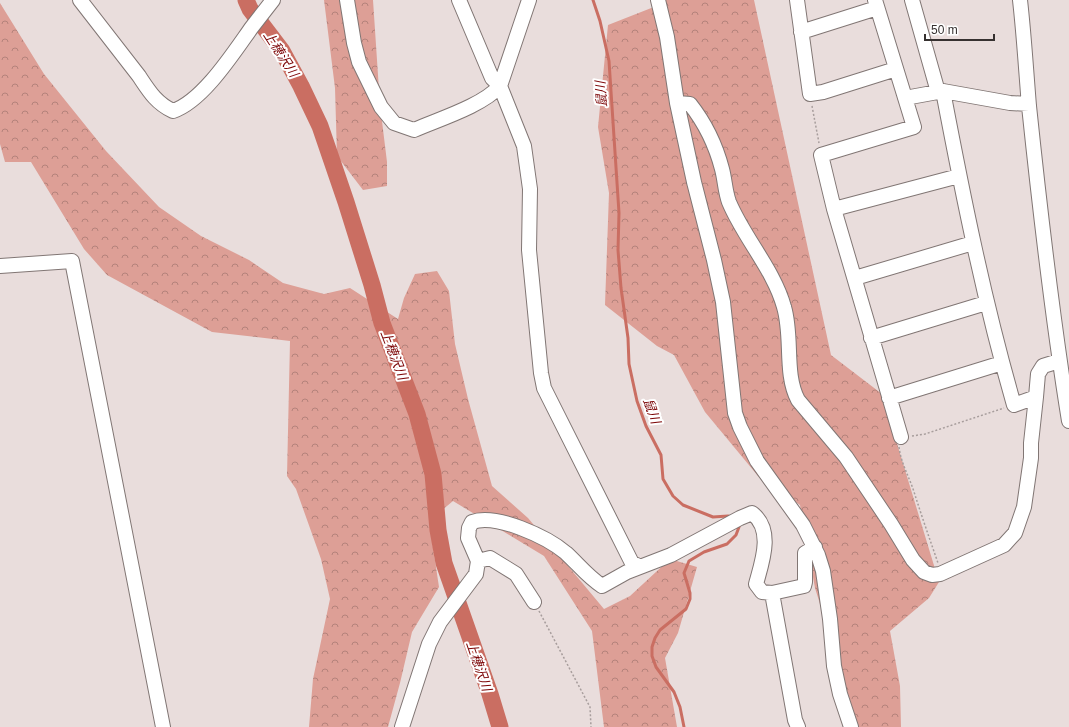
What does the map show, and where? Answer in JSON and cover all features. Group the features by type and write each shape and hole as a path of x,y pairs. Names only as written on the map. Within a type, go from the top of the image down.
{"street":[{"path":"80,0 147,88 162,105 173,111 182,107 195,97 224,66 273,0"},
{"path":"347,0 354,43 359,62 381,107 394,123 414,130 476,104 492,94 500,86 529,0"},
{"path":"459,0 492,78 500,86 524,146 530,189 530,250 541,373 544,388 632,563 639,566"},
{"path":"658,0 667,37 677,103 694,182 714,260 722,302 735,413 740,428 757,461 803,524 815,547 823,571 830,619 834,666 840,694 851,727"},
{"path":"797,0 810,94 823,92 896,69"},
{"path":"912,0 940,91 986,303 1014,405 1036,397"},
{"path":"1020,0 1029,104 1042,224 1059,361 1069,421"},
{"path":"801,32 876,4 914,127 821,155 834,209 901,437"},
{"path":"905,98 940,91 1010,103 1029,104"},
{"path":"677,103 690,104 702,118 723,170 729,202 774,283 784,307 788,326 791,376 798,400 846,457 913,560 924,572 932,575 940,574 1004,545 1016,534 1024,507 1031,458 1030,443 1038,374 1043,366 1059,361"},
{"path":"834,209 959,176"},
{"path":"855,278 973,243"},
{"path":"0,266 72,261 163,727"},
{"path":"871,338 986,303"},
{"path":"889,398 1002,363"},
{"path":"402,727 429,644 440,622 476,574 478,561 468,538 469,528 472,522 492,520 526,530 549,541 566,553 591,579 602,586 639,566 671,555 752,513 757,517 764,532 765,548 756,584 762,592 772,593 804,586 806,582 804,554 815,547"},
{"path":"478,561 490,558 516,574 534,602"},
{"path":"772,593 795,720 798,727"}],"path":[{"path":"810,94 821,155"},
{"path":"940,574 939,566 921,516 915,494 901,460 898,443 901,437 925,434 1014,405"},
{"path":"534,602 590,707 591,727"}],"green space":[{"path":"324,0 373,0 380,105 387,162 387,186 363,190 337,156 335,88"},
{"path":"665,0 754,0 831,355 882,394 939,582 929,598 890,631 900,686 901,727 854,727 853,710 815,588 800,505 758,476 705,412 674,355 657,346 605,305 609,193 598,127 608,25 664,3"},
{"path":"0,3 44,74 106,151 159,207 201,236 249,260 283,283 324,294 350,288 398,319 404,298 415,274 437,271 449,291 455,344 468,399 492,486 528,518 604,609 630,596 670,559 697,567 678,633 665,658 677,727 604,727 592,631 544,556 453,501 429,521 439,587 412,632 388,727 309,727 313,679 330,599 321,559 296,489 287,476 290,341 212,332 107,275 84,249 31,162 5,162 0,144"}],"waterway":[{"name":"上穂沢川","path":"246,0 250,9 282,51 320,126 346,202 372,285 382,323 417,414 433,474 438,530 444,563 490,694 500,727"},
{"name":"鼠川","path":"593,0 600,21 609,61 619,213 618,250 621,288 628,338 629,364 637,401 646,426 661,455 663,479 673,496 683,505 713,517 732,517"},
{"name":"鼠川","path":"684,727 680,707 674,692 656,667 652,656 652,647 660,630 686,609 690,599 690,593 684,573 689,561 704,552 727,544 736,535 739,527 736,523"}]}
